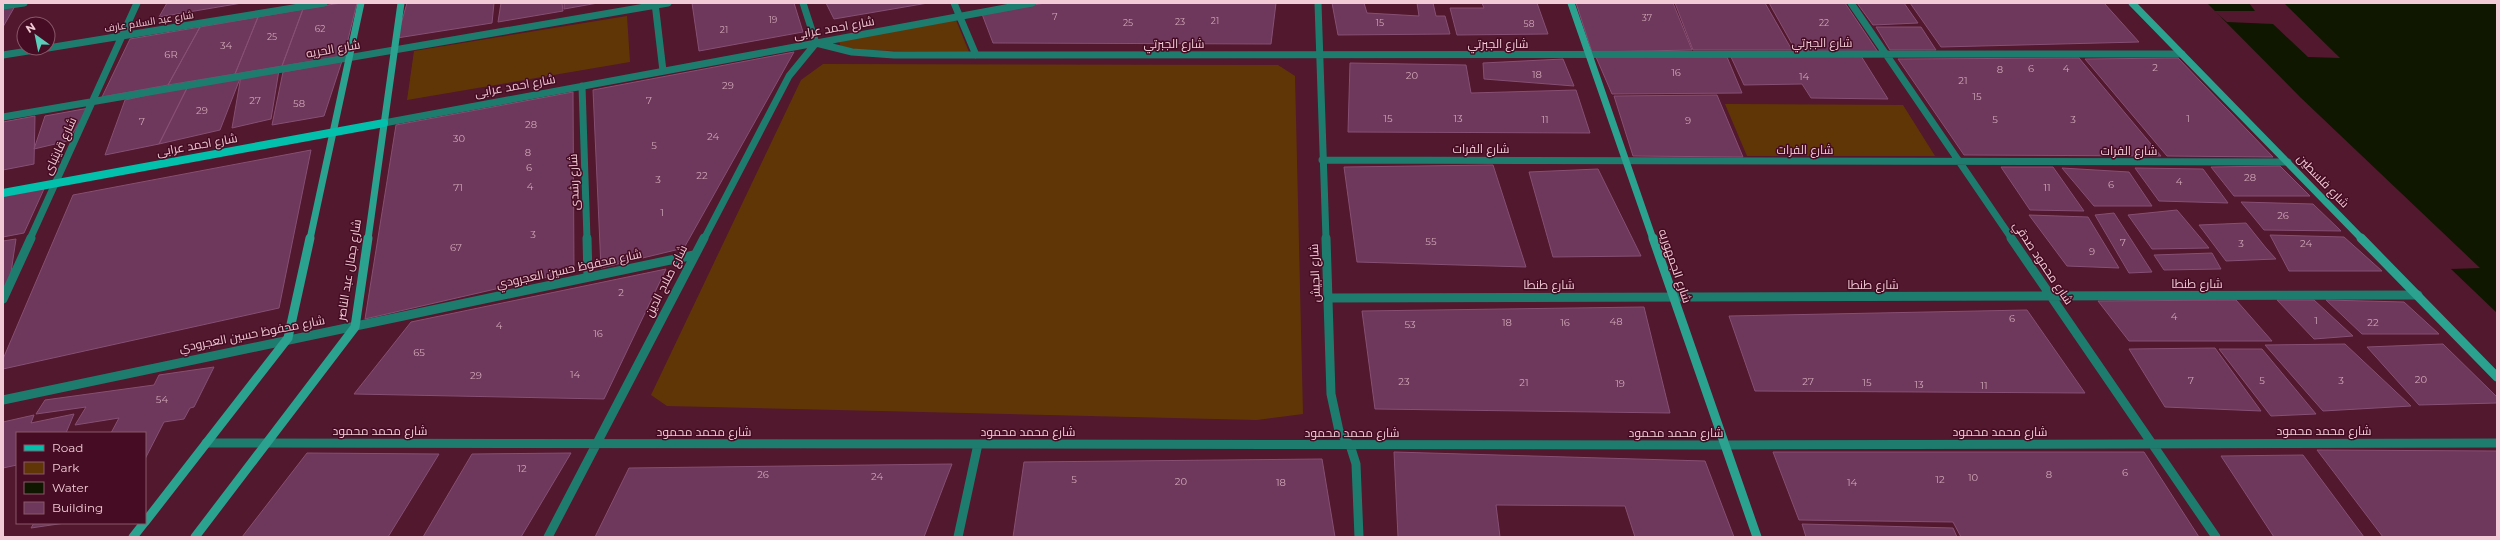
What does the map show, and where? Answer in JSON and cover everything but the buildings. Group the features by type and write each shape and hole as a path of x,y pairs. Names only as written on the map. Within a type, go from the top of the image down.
{"main road":[{"path":"146,522 288,338 361,3"},
{"name":"شارع جمال عبد الناصر","path":"195,537 355,327 401,3"},
{"name":"شارع الجمهوريه","path":"1571,3 1757,537"},
{"name":"شارع فلسطين","path":"2132,3 2497,377"},
{"name":"شارع احمد عرابى","path":"3,193 384,123"},
{"path":"133,537 144,524"}],"street":[{"path":"3,6 24,3"},
{"name":"شارع قايتباى","path":"3,299 137,3"},
{"name":"شارع عبد السلام عارف","path":"56,47 324,3"},
{"name":"شارع الحريه","path":"3,118 655,4 668,3"},
{"path":"803,3 816,43"},
{"path":"954,3 976,55"},
{"name":"شارع احمد عرابى","path":"384,123 1032,3"},
{"name":"شارع الجيش","path":"1318,3 1322,160 1331,394 1340,431 1350,445 1356,464 1359,537"},
{"name":"شارع محمود صدقي","path":"1851,3 2216,537"},
{"path":"655,4 663,71"},
{"name":"شارع الجبرتي","path":"816,43 834,50 861,54 976,55 2182,54"},
{"name":"شارع صلاح الدين","path":"548,537 788,76 816,43"},
{"name":"شارع عبد السلام عارف","path":"3,55 16,53"},
{"name":"شارع رشدى","path":"582,86 588,277"},
{"name":"شارع الفرات","path":"1322,160 2288,162"},
{"name":"شارع محفوظ حسين العجرودي","path":"3,400 288,338 355,327 694,255"},
{"name":"شارع طنطا","path":"1328,298 2418,295"},
{"name":"شارع محمد محمود","path":"206,443 1725,445 2497,443"},
{"path":"958,537 978,444"}],"green space":[{"path":"627,16 630,62 407,100 414,51"},
{"path":"956,20 969,52 842,50 839,41"},
{"path":"823,64 1278,65 1295,76 1303,414 1257,420 667,406 651,395 801,80"},
{"path":"1725,104 1903,105 1935,156 1747,156"}],"water":[{"path":"2207,3 2497,3 2497,313 2451,269 2480,268 2300,97"}],"pier":[{"path":"2249,3 2284,3 2340,58 2308,57 2273,24 2227,22 2214,11 2255,11"}]}
